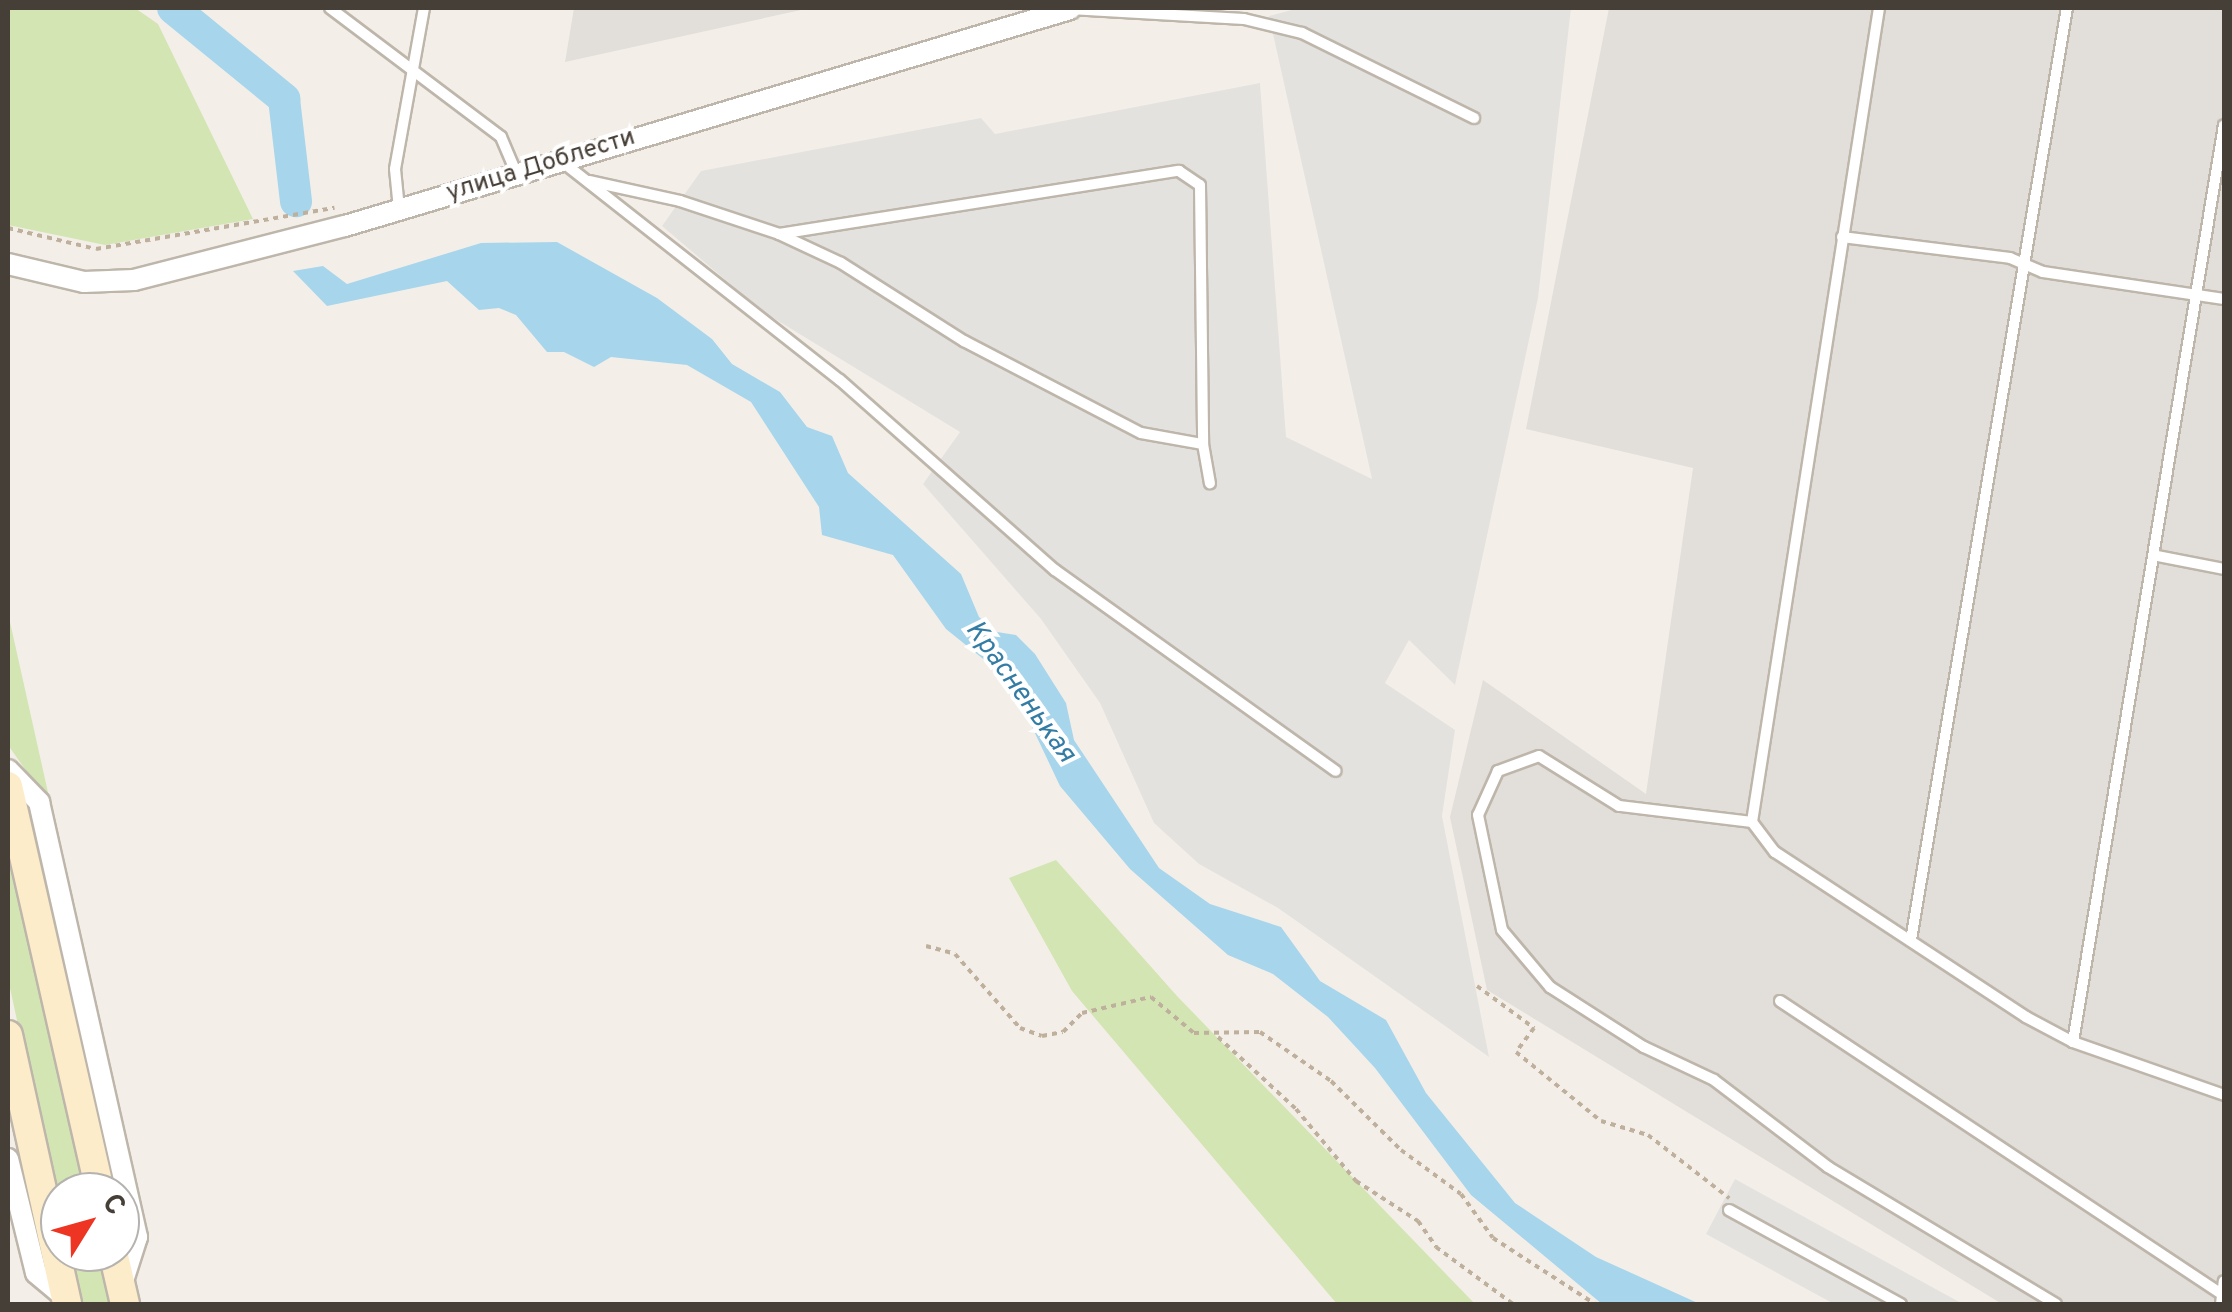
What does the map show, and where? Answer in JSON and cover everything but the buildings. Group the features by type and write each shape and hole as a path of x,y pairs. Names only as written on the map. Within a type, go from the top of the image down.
{"main road":[{"path":"8,786 95,1172"},
{"path":"8,1035 66,1301"}],"street":[{"name":"улица Доблести","path":"8,264 84,282 134,280 370,218 1071,8"},
{"path":"8,770 39,802 137,1237 123,1296"},
{"path":"8,1159 36,1273 66,1301"}],"lane":[{"path":"330,8 412,74 501,137 516,172"},
{"path":"399,209 395,170 424,8"},
{"path":"1071,8 1244,19 1302,33 1474,118"},
{"path":"1752,822 1879,8"},
{"path":"1911,940 2066,8"},
{"path":"2073,1042 2158,556 2224,125"},
{"path":"559,160 840,380 1055,570 1336,772"},
{"path":"779,234 1179,171 1200,185 1203,444 1210,483"},
{"path":"583,180 680,201 779,234 841,262 964,341 1140,433 1203,444"},
{"path":"1842,237 2224,300"},
{"path":"2158,556 2224,569"},
{"path":"2056,1304 1828,1168 1714,1080 1644,1047 1550,987 1502,930 1478,815 1498,770 1539,756 1620,806 1752,822 1776,852 2073,1042 2224,1095"},
{"path":"1780,1001 2222,1300 2224,1281"},
{"path":"1729,1210 1901,1304"}],"path":[{"path":"8,228 96,249 333,208 370,218"},
{"path":"926,946 954,954 1020,1028 1042,1036 1063,1032 1082,1013 1150,997 1194,1033 1218,1036 1260,1032 1330,1081 1401,1150 1461,1194 1493,1238 1595,1304"},
{"path":"1478,986 1480,994 1534,1028 1516,1052 1601,1121 1648,1135 1674,1151 1724,1190 1744,1218"},
{"path":"1218,1036 1296,1108 1356,1180 1418,1222 1436,1247 1513,1304"}],"shaded area":[{"path":"574,8 810,8 565,62"},
{"path":"1299,8 1571,8 1538,298 1455,685 1409,640 1385,683 1455,730 1442,816 1489,1057 1278,908 1199,864 1154,823 1100,703 1041,619 923,484 960,432 762,311 662,226 701,171 981,118 995,134 1260,83 1286,437 1372,479 1269,16"},
{"path":"1609,8 2224,8 2224,1304 2002,1304 1487,990 1450,817 1483,680 1646,794 1693,468 1526,429"},
{"path":"1735,1179 1963,1304 1834,1304 1706,1234"}],"green space":[{"path":"8,8 135,8 158,24 253,219 105,245 8,225"},
{"path":"8,613 51,806 8,745"},
{"path":"8,851 80,1172 50,1172 8,979"},
{"path":"1056,860 1177,996 1475,1304 1337,1304 1072,991 1009,878"},
{"path":"72,1272 104,1272 112,1304 79,1304"}],"water":[{"path":"557,242 657,298 712,339 732,364 780,392 807,427 832,436 848,473 961,574 979,617 997,632 1016,635 1035,654 1066,703 1074,740 1159,868 1210,904 1281,927 1320,981 1386,1020 1426,1093 1515,1203 1596,1257 1700,1304 1602,1304 1471,1195 1375,1068 1328,1017 1273,974 1228,955 1130,869 1060,786 1024,710 987,662 946,629 893,555 822,535 819,507 751,402 687,365 611,357 594,367 564,352 547,352 516,315 499,308 479,310 447,281 327,306 293,271 323,266 347,284 481,243"}],"waterway":[{"name":"Красненькая","path":"173,8 284,99 296,201"}]}
